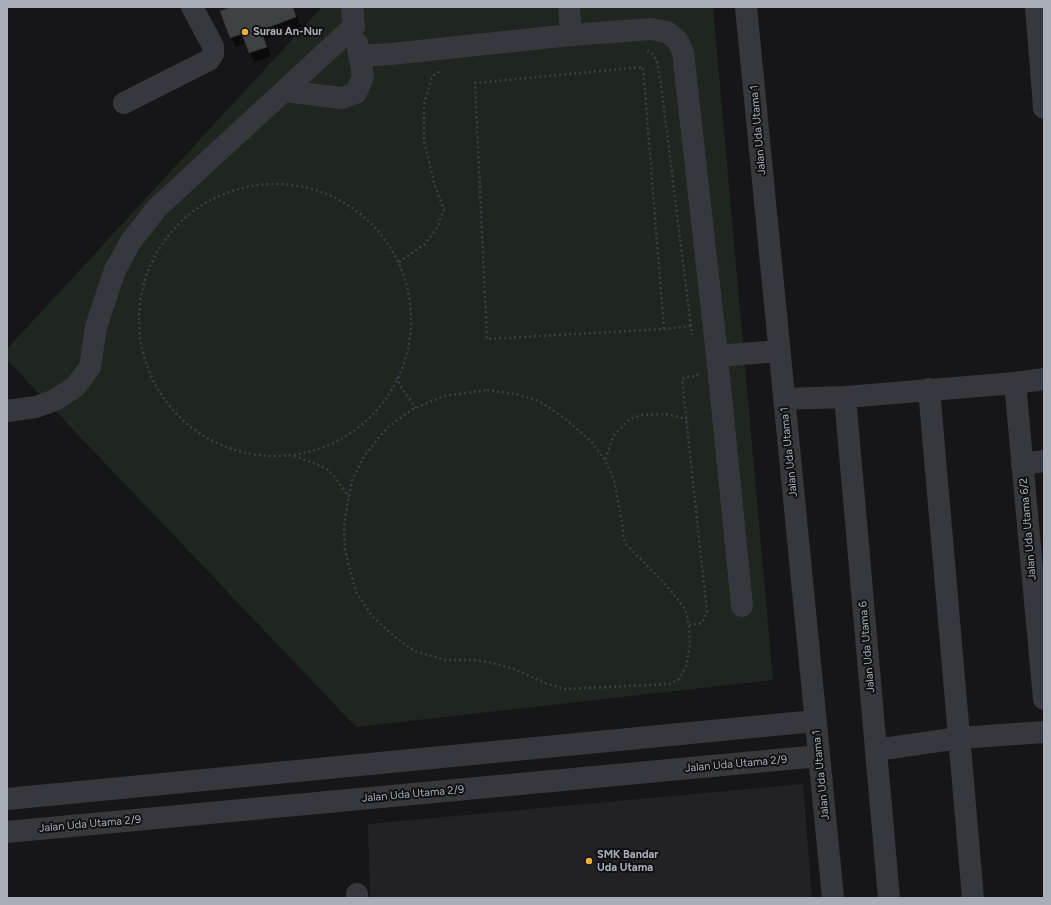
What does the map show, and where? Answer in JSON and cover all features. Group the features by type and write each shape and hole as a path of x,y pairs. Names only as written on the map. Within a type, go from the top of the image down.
{"street":[{"path":"124,103 209,60 213,54 213,46 192,7"},
{"path":"569,7 571,35"},
{"name":"Jalan Uda Utama 1","path":"746,7 833,898"},
{"path":"1036,7 1044,108"},
{"path":"284,91 342,98 356,93 363,76 353,16"},
{"path":"7,411 36,406 55,400 76,387 90,367 96,327 115,270 131,241 158,207 284,91 353,16"},
{"path":"359,56 571,35 651,29 667,32 678,41 683,52 717,356 742,606"},
{"path":"717,356 779,351"},
{"path":"784,398 845,396 1044,380"},
{"name":"Jalan Uda Utama 6/2","path":"1015,383 1022,464 1037,545 1044,699"},
{"path":"929,389 974,898"},
{"name":"Jalan Uda Utama 6","path":"845,396 889,898"},
{"path":"1022,464 1044,461"},
{"path":"7,799 815,720"},
{"path":"876,750 959,738 1044,732"},
{"name":"Jalan Uda Utama 2/9","path":"7,832 819,756"}],"path":[{"path":"645,50 653,54 657,61 660,79 693,342"},
{"path":"664,329 642,67 475,84 487,339 664,329 691,326"},
{"path":"399,262 425,244 437,228 444,209 435,186 424,141 424,104 432,77 443,69"},
{"path":"272,183 305,186 329,195 357,211 376,226 393,251 405,274 413,297 412,332 397,377 391,393 367,420 340,437 315,450 293,456 276,458 223,446 205,437 186,424 171,409 160,393 149,372 140,347 137,326 141,288 149,265 158,249 176,227 198,207 214,197 246,188 272,183"},
{"path":"689,625 702,623 708,612 682,380 685,377 697,376 698,373"},
{"path":"397,377 404,391 416,408"},
{"path":"487,390 515,394 539,401 564,418 590,440 605,460 614,480 623,528 623,537 626,544 667,586 685,608 689,625 690,646 686,667 679,679 670,684 565,688 545,683 514,669 493,663 474,660 445,660 414,651 394,637 372,616 356,592 345,551 344,527 352,481 364,456 388,427 413,409 444,396 487,390"},
{"path":"605,460 614,435 630,419 642,415 666,414 687,419"},
{"path":"293,456 328,470 349,497"}],"shaded area":[{"path":"322,7 713,7 773,680 356,727 7,360 7,349"},
{"name":"SMK Bandar Uda Utama","path":"803,784 812,898 370,898 368,824"}],"building":[{"name":"Surau An-Nur","path":"231,7 293,7 296,17 261,30 267,47 249,53 242,34 230,38 220,11"}],"place":[{"name":"Surau An-Nur","path":"245,32"},
{"name":"SMK Bandar Uda Utama","path":"589,861"}]}
